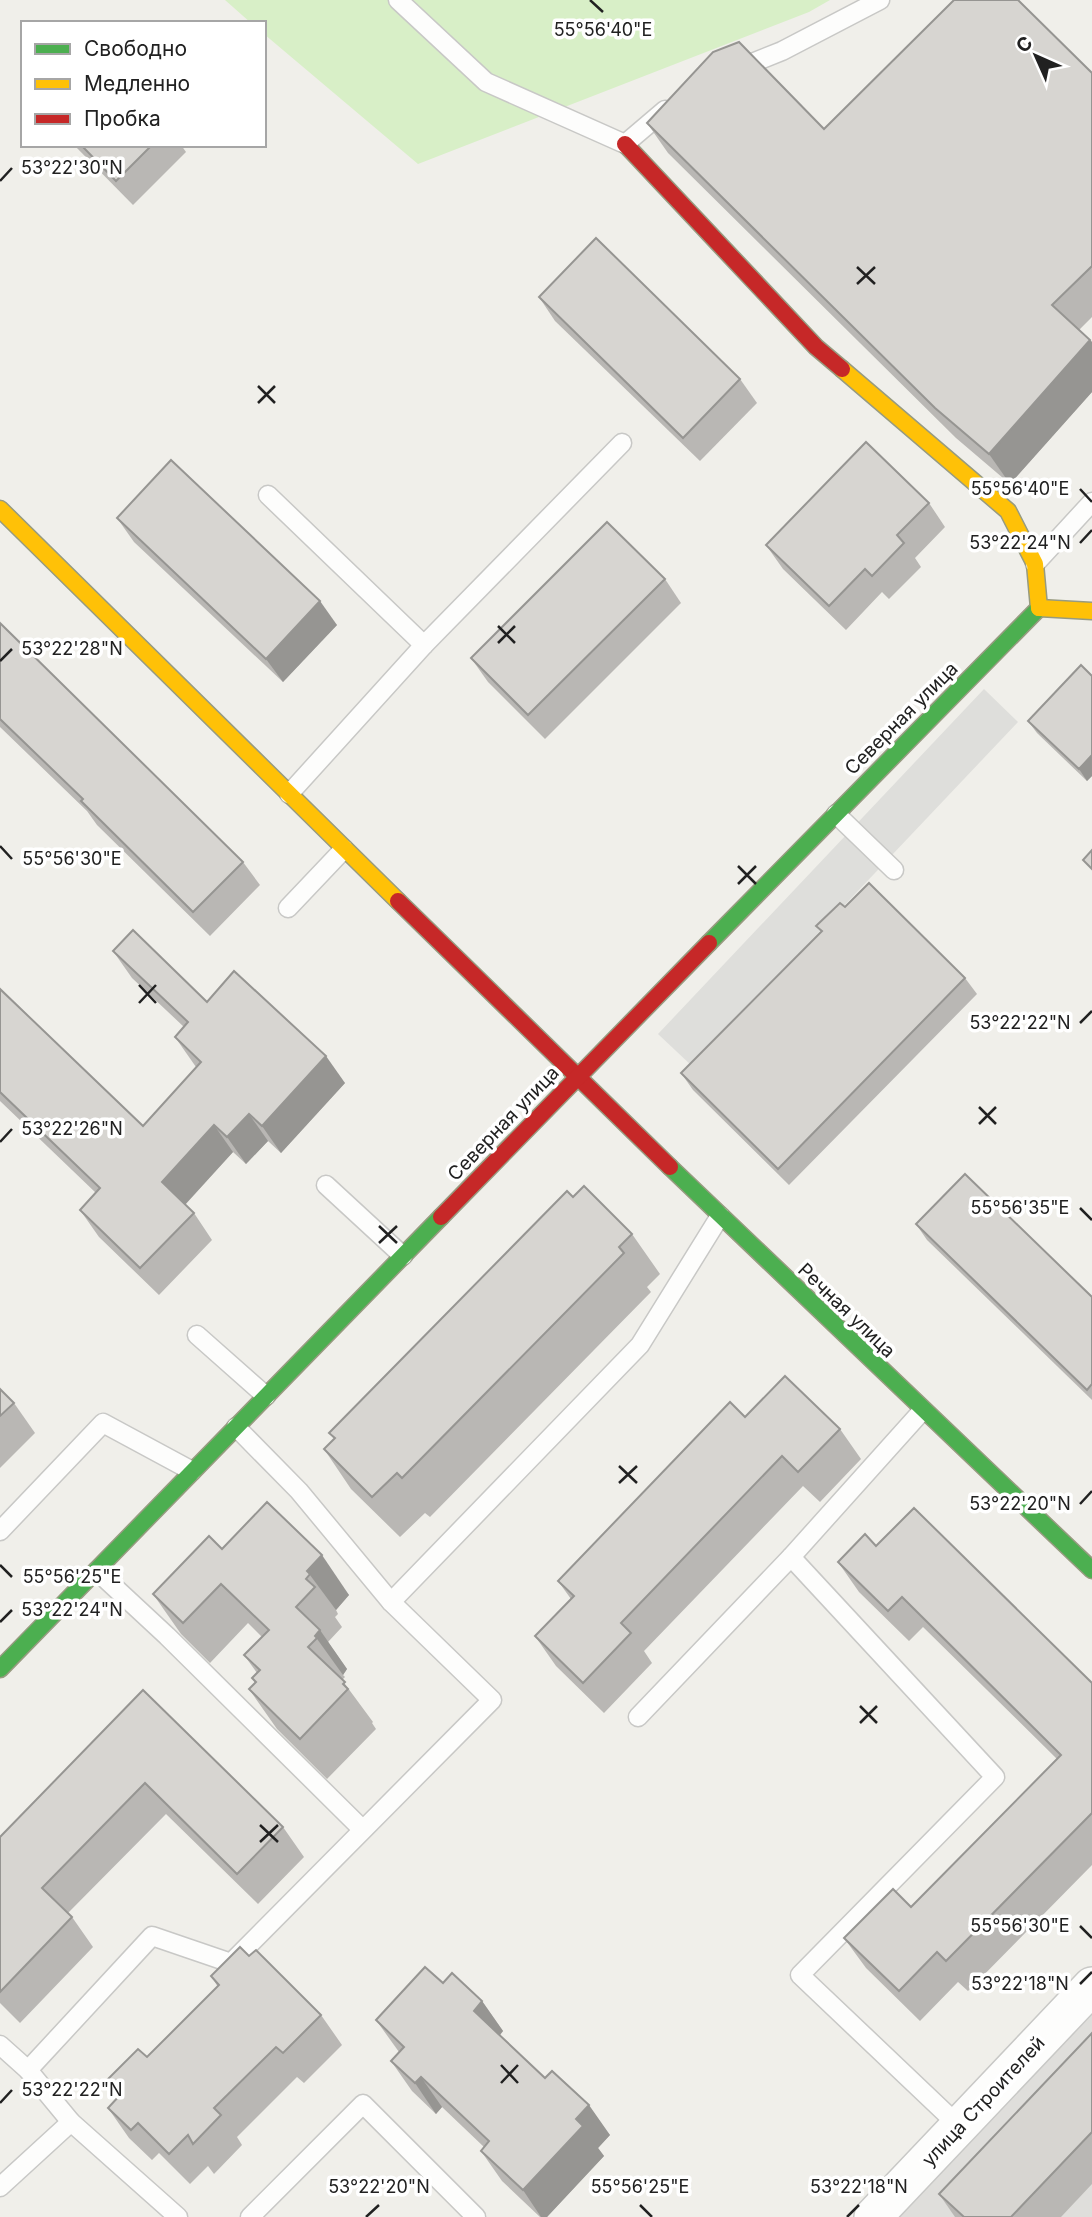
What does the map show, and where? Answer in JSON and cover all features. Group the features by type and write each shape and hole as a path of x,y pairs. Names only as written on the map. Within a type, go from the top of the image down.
{"street":[{"path":"625,144 816,347 1008,510 1035,564 1039,608 1092,611"},
{"name":"Речная улица","path":"3,515 576,1078 922,1411 1092,1570"},
{"name":"Северная улица","path":"0,1669 1039,608"},
{"name":"улица Строителей","path":"873,2217 1092,1986"}],"lane":[{"path":"398,0 486,82 625,144 675,102"},
{"path":"718,76 782,51 880,0"},
{"path":"289,794 424,645 622,443"},
{"path":"268,495 424,645"},
{"path":"1035,564 1092,502"},
{"path":"836,814 894,870"},
{"path":"288,908 344,849"},
{"path":"326,1185 403,1256"},
{"path":"391,1602 640,1345 720,1216"},
{"path":"197,1335 266,1396"},
{"path":"638,1717 791,1557 922,1411"},
{"path":"0,1531 103,1423 192,1471"},
{"path":"28,2070 152,1936 231,1964 492,1700 391,1602 299,1491 236,1427"},
{"path":"791,1557 995,1777 800,1975 959,2126"},
{"path":"97,1571 167,1636 362,1829"},
{"path":"0,2045 28,2070 71,2122 178,2217"},
{"path":"250,2217 363,2104 477,2217"},
{"path":"0,2187 71,2122"}],"shaded area":[{"path":"984,689 1018,722 692,1066 658,1034"},
{"path":"1092,2012 1092,2217 891,2217"}],"green space":[{"path":"225,0 830,0 809,12 418,164 266,36 266,21 249,21"}],"building":[{"path":"954,0 1018,0 1092,73 1092,266 1052,305 1090,340 989,454 935,408 647,123 713,52 739,42 824,129"},
{"path":"83,147 150,147 116,181"},
{"path":"596,238 740,379 683,438 539,297"},
{"path":"866,442 929,503 897,535 904,543 872,576 865,569 829,606 766,545"},
{"path":"171,460 320,601 266,659 117,518"},
{"path":"607,522 665,579 528,715 471,658"},
{"path":"0,623 243,862 193,912 81,801 83,799 0,719"},
{"path":"1081,665 1092,676 1092,755 1079,769 1028,721"},
{"path":"1092,850 1092,869 1083,860"},
{"path":"869,883 965,978 778,1169 681,1073 822,931 816,926 840,903 845,907"},
{"path":"133,930 207,1002 234,971 326,1056 262,1126 249,1114 227,1137 214,1125 162,1182 194,1213 140,1268 80,1210 100,1188 0,1092 0,989 143,1126 201,1062 175,1037 188,1022 113,951"},
{"path":"965,1174 1092,1297 1092,1384 1087,1390 916,1224"},
{"path":"584,1186 632,1234 619,1247 624,1253 402,1478 397,1473 372,1497 324,1449 335,1438 329,1433 567,1191 573,1197"},
{"path":"785,1376 840,1429 798,1472 782,1456 621,1623 631,1633 583,1683 535,1636 574,1596 558,1581 730,1402 745,1417"},
{"path":"0,1389 14,1403 0,1416"},
{"path":"267,1502 322,1555 307,1571 310,1574 306,1579 315,1587 296,1607 320,1630 315,1636 317,1638 308,1647 345,1682 343,1684 348,1689 300,1739 249,1689 256,1682 252,1678 260,1670 244,1655 269,1630 221,1584 183,1623 153,1594 209,1536 222,1549"},
{"path":"914,1508 1092,1683 1092,1813 946,1961 937,1952 899,1991 844,1938 893,1889 911,1907 1061,1755 902,1597 888,1611 838,1562 865,1534 876,1546"},
{"path":"143,1690 283,1827 237,1874 145,1783 42,1888 72,1917 0,1992 0,1837"},
{"path":"240,1947 249,1956 256,1950 321,2015 283,2053 276,2047 214,2108 221,2115 193,2144 188,2135 169,2154 138,2123 131,2130 108,2108 121,2094 107,2080 138,2049 147,2057 219,1985 211,1976"},
{"path":"425,1967 443,1983 452,1973 482,2001 474,2011 545,2078 552,2071 589,2105 576,2119 583,2126 523,2190 481,2151 489,2141 421,2077 415,2083 391,2061 404,2047 376,2020"},
{"path":"1092,2033 1092,2132 1011,2217 964,2217 939,2194"}],"traffic: fast":[{"path":"709,943 1039,608"},
{"path":"670,1167 1092,1570"},
{"path":"0,1669 441,1217"}],"traffic: slow":[{"path":"842,369 1008,511 1035,564 1039,608"},
{"path":"0,509 398,901"},
{"path":"1039,608 1092,611"}],"traffic: jam":[{"path":"625,144 816,347 842,369"},
{"path":"398,901 670,1167"},
{"path":"441,1217 709,943"}]}
